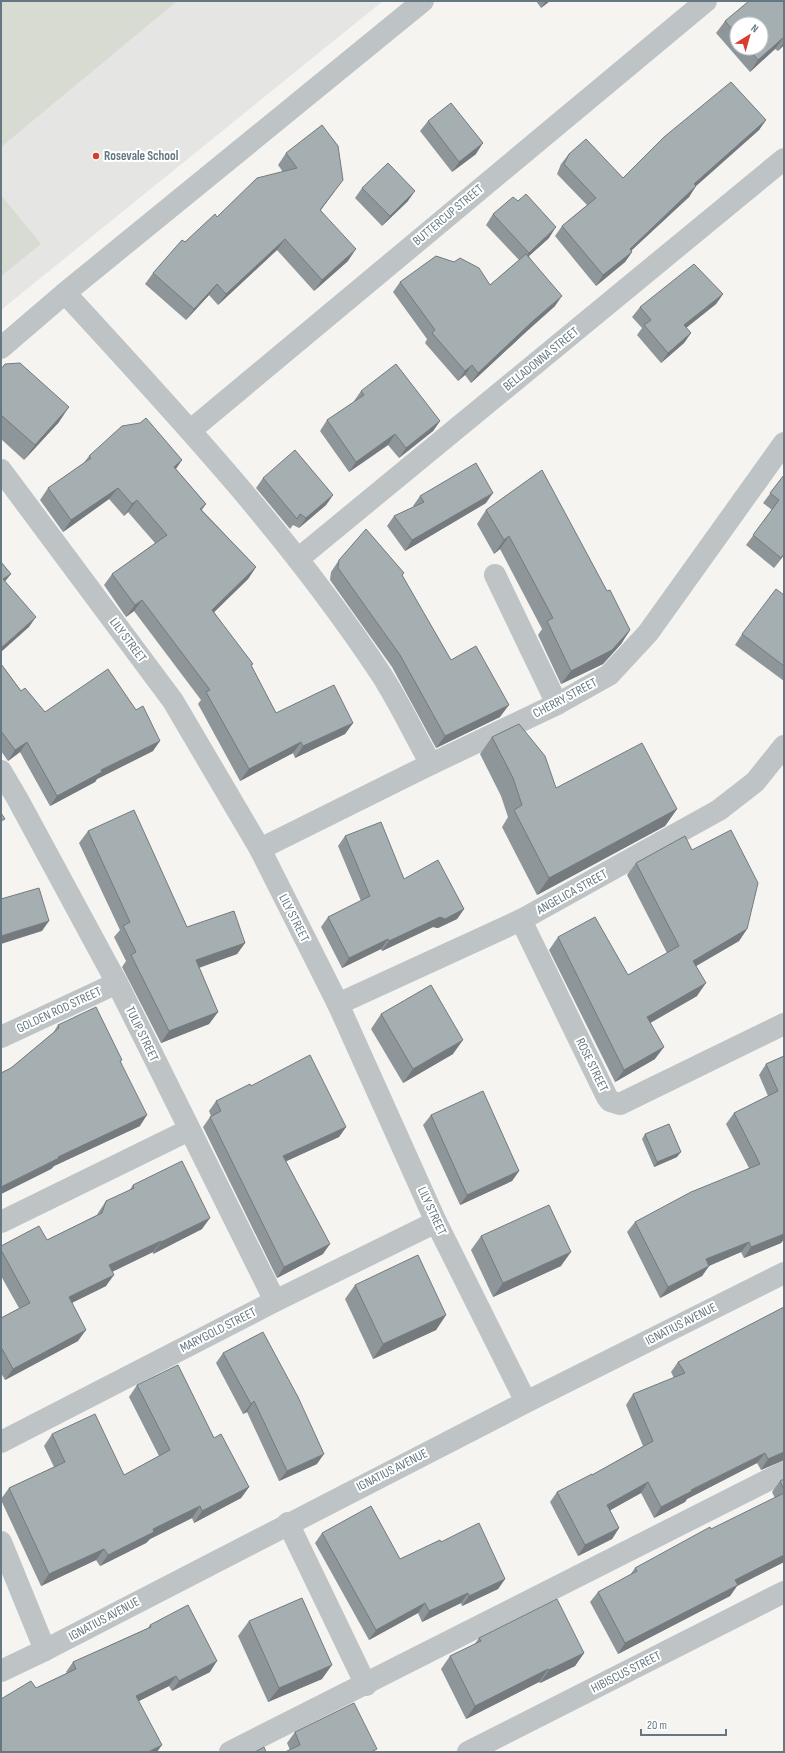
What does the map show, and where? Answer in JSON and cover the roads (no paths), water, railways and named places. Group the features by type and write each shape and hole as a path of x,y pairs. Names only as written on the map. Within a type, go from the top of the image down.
{"street":[{"path":"1,348 65,293 423,1"},
{"name":"BUTTERCUP STREET","path":"191,430 706,1"},
{"name":"BELLADONNA STREET","path":"298,559 784,159"},
{"path":"65,293 191,430 298,559 381,675 430,764"},
{"name":"CHERRY STREET","path":"260,849 430,764 557,704 609,675 648,634 784,442"},
{"name":"LILY STREET","path":"1,470 173,701 260,849 338,1004 436,1222 526,1402"},
{"path":"495,575 557,704"},
{"name":"ANGELICA STREET","path":"338,1004 521,920 719,810 755,782 784,746"},
{"name":"TULIP STREET","path":"1,771 117,983 275,1301"},
{"name":"ROSE STREET","path":"521,920 607,1097 616,1104 620,1104 784,1024"},
{"name":"GOLDEN ROD STREET","path":"1,1037 117,983"},
{"path":"1,1222 189,1130"},
{"name":"MARYGOLD STREET","path":"1,1442 275,1301 436,1222"},
{"name":"IGNATIUS AVENUE","path":"1,1671 45,1650 288,1523 526,1402 784,1273"},
{"path":"230,1752 366,1685 784,1472"},
{"path":"288,1523 366,1685"},
{"path":"1,1542 45,1650"},
{"name":"HIBISCUS STREET","path":"468,1752 784,1592"}],"place":[{"name":"Rosevale School","path":"96,156"}]}
